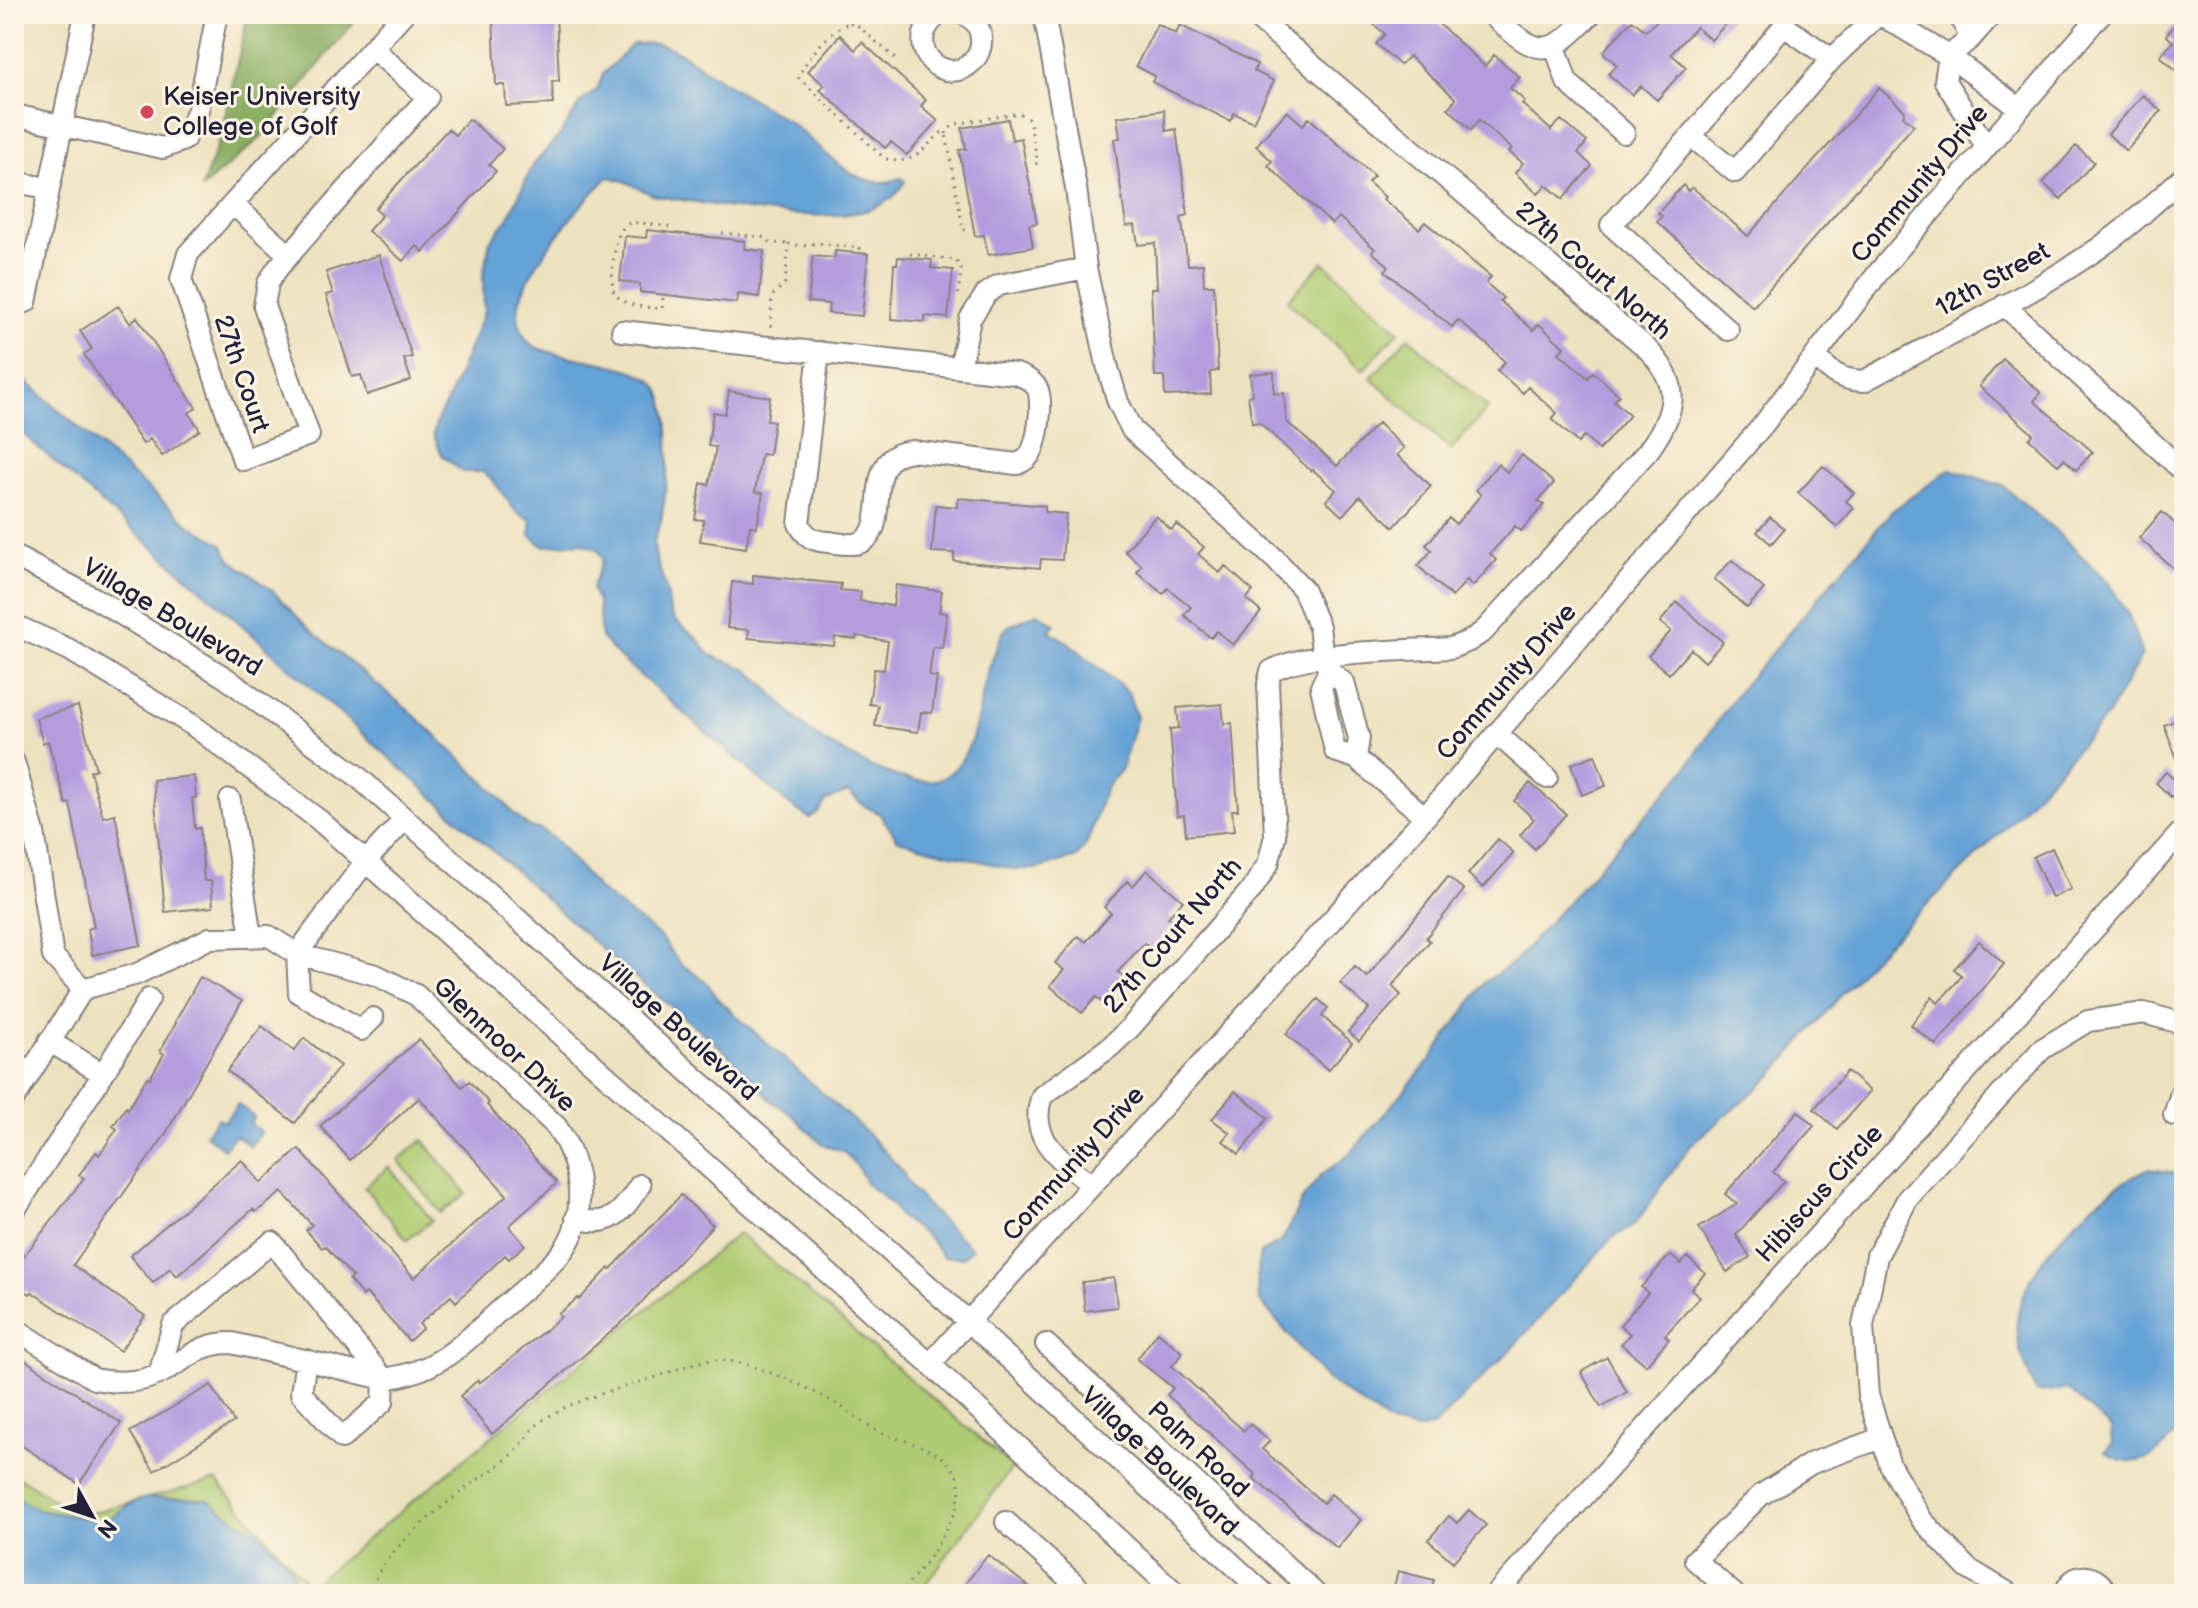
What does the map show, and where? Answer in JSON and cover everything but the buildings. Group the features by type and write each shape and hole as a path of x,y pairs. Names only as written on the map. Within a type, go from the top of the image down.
{"street":[{"path":"26,302 85,14"},
{"path":"14,115 163,148 184,140 198,110 217,14"},
{"path":"372,48 428,97 289,255 233,204 372,48 403,14"},
{"path":"939,14 929,22 922,35 923,49 930,62 941,69 955,71 969,66 978,55 982,41 979,27 964,14"},
{"path":"1044,14 1076,188 1086,268 1118,402 1132,430 1275,559 1303,589 1319,627 1326,663 1344,683 1359,738 1356,758 1425,817"},
{"name":"27th Court North","path":"1090,1184 1049,1148 1042,1136 1038,1108 1042,1096 1110,1047 1130,1028 1261,877 1268,864 1275,836 1268,684 1271,671 1284,663 1326,663 1451,648 1484,631 1648,451 1662,431 1674,394 1668,376 1656,357 1642,344 1252,14"},
{"path":"1491,14 1527,44 1541,47 1555,46 1567,40 1591,14"},
{"path":"1691,136 1735,172 1832,59 1879,14 1949,56 2019,108"},
{"path":"1958,14 1971,38"},
{"path":"1986,146 1945,81 1949,56 1971,38 1992,14"},
{"name":"Community Drive","path":"930,1364 1497,734 1763,425 1878,273 2101,14"},
{"path":"1728,330 1611,225 1784,26 1832,59"},
{"path":"1555,46 1567,82 1624,133"},
{"name":"12th Street","path":"1816,356 1835,375 1864,381 2054,277 2101,246 2184,176"},
{"path":"14,182 48,188"},
{"name":"27th Court","path":"233,204 188,254 181,279 243,460 309,435 264,306 268,283 289,255"},
{"path":"960,368 970,319 986,294 999,285 1086,268"},
{"path":"2004,305 2184,472"},
{"path":"622,331 819,352 1016,374 1029,379 1038,390 1041,404 1035,444 1029,457 1017,464 899,452 883,468 869,538 857,544 818,542 805,536 799,524 819,352"},
{"name":"Village Boulevard","path":"14,556 96,599 226,678 333,757 968,1321 1265,1594"},
{"path":"14,625 68,649 194,726 285,793 930,1364 1177,1594"},
{"path":"1497,734 1547,778"},
{"path":"14,762 34,832 53,956 83,989 14,1099"},
{"path":"230,800 251,937"},
{"path":"373,1018 361,1030 299,993 297,954 365,862 404,820"},
{"name":"Hibiscus Circle","path":"1496,1594 2184,829"},
{"name":"Glenmoor Drive","path":"14,1328 94,1379 120,1382 159,1374 193,1351 218,1343 232,1343 384,1379 428,1368 454,1353 559,1256 576,1218 579,1191 575,1164 564,1138 544,1115 416,995 376,975 297,954 269,936 210,938 137,974 83,989"},
{"path":"14,1211 149,999"},
{"path":"2010,1594 1967,1568 1922,1520 1890,1465 1868,1395 1863,1326 1877,1256 1908,1198 2042,1049 2088,1021 2144,1013 2184,1024"},
{"path":"49,1041 103,1074"},
{"path":"2174,1115 2184,1084"},
{"path":"576,1218 603,1222 615,1216 640,1185"},
{"path":"159,1374 173,1325 272,1242 384,1379 383,1402 342,1438 301,1393 306,1360"},
{"name":"Palm Road","path":"1046,1344 1316,1594"},
{"path":"1734,1594 1695,1560 1761,1495 1812,1463 1881,1438"},
{"path":"1006,1522 1077,1586 1079,1594"},
{"path":"2065,1594 2074,1580 2083,1576 2093,1577 2102,1583 2107,1594"}],"path":[{"path":"842,14 895,58"},
{"path":"850,23 837,28 801,68 799,78 802,83 872,148 894,162 915,159 941,133 946,134"},
{"path":"970,229 963,230 947,130 956,124 1019,113 1029,119 1038,163 1030,165"},
{"path":"663,298 662,309 625,303 615,296 612,288 617,237 621,228 628,223 671,227 671,231"},
{"path":"722,233 762,237 772,243 804,246 817,243 860,248 858,251"},
{"path":"770,347 772,296 785,283 789,244"},
{"path":"910,254 956,260 959,264 957,309"},
{"path":"371,1594 376,1575 422,1525 509,1457 538,1425 559,1411 604,1394 687,1364 717,1360 749,1365 826,1398 878,1431 923,1446 952,1470 959,1485 957,1505 929,1560 898,1594"}],"green space":[{"path":"246,14 360,14 259,139 201,189 220,138"},
{"path":"1323,262 1399,331 1363,370 1287,301"},
{"path":"1408,337 1488,408 1451,450 1371,378"},
{"path":"423,1140 466,1193 441,1213 398,1160"},
{"path":"389,1167 432,1220 407,1240 364,1187"},
{"path":"739,1233 1013,1467 918,1594 14,1594 14,1474 78,1516 216,1480 310,1586"}],"water":[{"path":"633,44 658,44 677,51 799,129 853,174 868,180 884,182 901,178 905,181 892,197 874,208 856,213 809,215 662,197 608,177 552,243 527,283 518,317 523,334 531,344 548,352 621,367 651,380 659,389 667,418 668,454 663,507 654,544 671,614 709,654 747,670 803,725 831,745 893,775 932,781 946,776 955,768 969,746 985,683 1003,632 1037,613 1055,624 1049,631 1069,643 1128,692 1137,718 1121,770 1106,787 1087,843 1077,857 1036,869 1012,869 898,840 880,814 848,792 826,801 818,813 809,818 791,806 619,657 601,637 598,603 592,588 603,559 597,549 581,543 543,546 530,535 532,520 517,513 491,478 482,472 462,472 442,455 433,434 484,312 483,276 490,241 508,219 533,165 559,136 582,101 597,90 603,74"},
{"path":"14,371 191,526 222,544 231,560 273,591 308,628 412,713 514,814 529,827 542,830 556,841 599,890 660,937 680,963 707,983 720,1001 868,1134 900,1168 912,1189 972,1249 963,1257 943,1257 930,1239 899,1216 892,1205 869,1187 857,1166 843,1151 822,1144 790,1113 772,1101 725,1051 613,959 232,616 17,429 14,426"},
{"path":"1950,469 2003,486 2056,531 2108,582 2129,616 2142,655 2107,716 2009,824 1871,960 1770,1078 1691,1145 1636,1223 1610,1240 1515,1345 1434,1426 1419,1430 1391,1424 1327,1380 1259,1300 1257,1277 1260,1253 1282,1241 1302,1200 1321,1175 1350,1154 1428,1063 1485,982 1515,961 1683,773 1734,697 1892,511"},
{"path":"238,1104 254,1117 250,1123 261,1132 250,1146 235,1135 224,1149 205,1134 218,1118 224,1122"},
{"path":"2148,1169 2184,1177 2184,1424 2158,1451 2140,1461 2130,1461 2105,1452 2112,1444 2111,1428 2067,1389 2036,1392 2017,1334 2019,1311 2027,1286 2061,1237 2105,1196"},
{"path":"14,1495 38,1510 106,1522 128,1505 146,1498 207,1499 236,1520 255,1529 290,1566 301,1594 14,1594"}],"place":[{"name":"Keiser University College of Golf","path":"147,112"}]}
